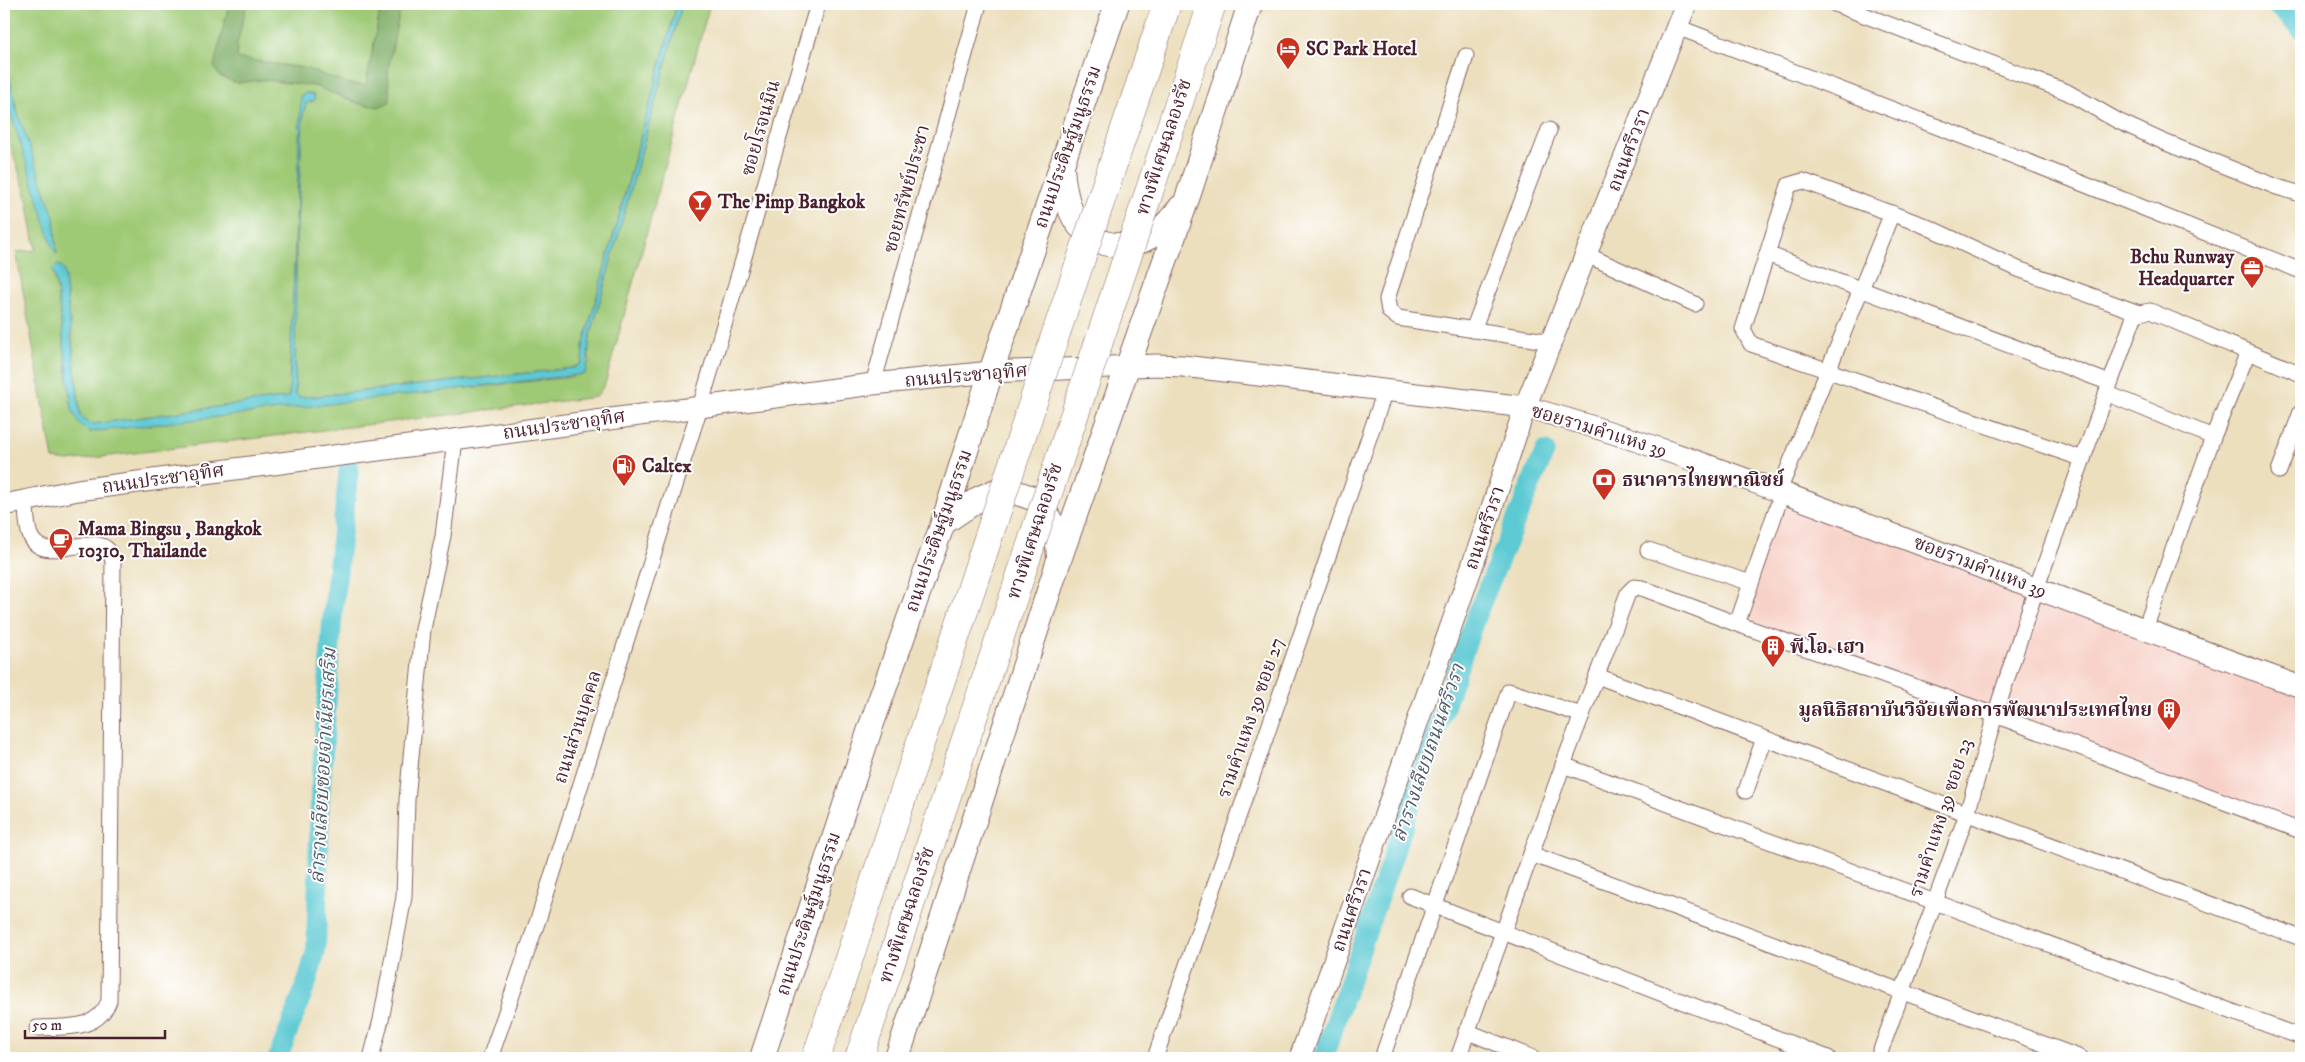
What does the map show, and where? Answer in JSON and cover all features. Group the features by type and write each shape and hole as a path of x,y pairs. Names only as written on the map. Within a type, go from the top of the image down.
{"highway":[{"path":"816,1058 1167,4"},
{"name":"ทางพิเศษฉลองรัช","path":"859,1058 1212,4"}],"main road":[{"name":"ถนนประดิษฐ์มนูธรรม","path":"762,1058 871,726 943,523 991,372 1117,4"},
{"path":"897,1058 1060,560 1186,201 1250,4"},
{"name":"ถนนศรีวรา","path":"1300,1058 1484,532 1525,407 1686,4"},
{"path":"1061,167 1069,207 1078,224 1091,237 1110,246 1142,241 1156,233 1186,201"},
{"name":"ซอยรามคำแหง 39","path":"1127,366 1157,365 1211,369 1525,407 1626,436 2301,687"},
{"name":"ถนนประชาอุทิศ","path":"4,505 78,490 873,384 991,372 1127,366"},
{"path":"943,523 980,498 1003,488 1038,500 1057,532 1060,560"}],"street":[{"name":"ซอยโรจนมิน","path":"700,407 818,4"},
{"name":"ซอยทรัพย์ประชา","path":"873,384 979,4"},
{"path":"1835,4 2067,92 2118,121 2164,142 2277,187 2301,194"},
{"path":"1677,27 2006,153 2301,271"},
{"path":"1466,56 1387,298 1388,310 1398,318 1552,342"},
{"path":"1473,330 1549,130"},
{"path":"2083,459 1828,369 1750,344 1742,329 1790,185 1803,181 1892,213 1923,225 2018,269 2140,312 2150,311 2301,374"},
{"path":"1737,624 1780,492 1892,213"},
{"path":"1766,254 2108,388 2213,437"},
{"path":"1587,255 1696,304"},
{"name":"รามคำแหง 39 ซอย 23","path":"1878,1058 1967,814 1995,715 2036,589 2134,317 2140,312"},
{"path":"2145,629 2213,437 2248,352"},
{"name":"รามคำแหง 39 ซอย 27","path":"1155,1058 1384,391"},
{"name":"ถนนส่วนบุคคล","path":"490,1058 539,917 700,407"},
{"path":"2279,471 2301,412"},
{"path":"371,1058 381,1020 404,897 407,800 423,629 443,536 455,440"},
{"path":"25,500 30,535 37,544 50,550 94,544 103,546 111,554 113,561 109,1001 102,1014 92,1023 37,1028"},
{"path":"1648,550 1751,583"},
{"path":"1458,1058 1466,1031 1563,765 1628,593 1634,587 1642,588 1737,624 1995,715 2301,831"},
{"path":"1597,676 2301,938"},
{"path":"1382,1058 1509,691 1582,715"},
{"path":"1746,791 1764,738"},
{"path":"1563,765 2301,1038"},
{"path":"1531,854 2081,1058"},
{"path":"1410,896 1828,1058"},
{"path":"1466,1031 1533,1058"}],"shaded area":[{"path":"1782,493 2301,687 2301,831 1737,624"}],"green space":[{"path":"4,4 677,4 583,347 582,363 573,368 318,396 300,397 295,394 296,244 303,115 306,103 314,100 314,95 307,93 301,95 289,397 94,424 86,422 80,414 65,277 61,266 53,270 72,410 90,432 331,402 572,377 590,362 587,349 591,333 682,4 710,4 605,384 596,397 68,461 53,459 16,252 36,250 26,194 4,124 4,88 6,98 17,111 4,54"},
{"path":"229,4 247,4 237,43 237,58 304,68 350,84 366,85 381,4 401,4 388,70 390,102 378,107 360,104 314,86 264,80 237,83 219,76 214,66"}],"water":[{"path":"677,4 682,4 591,333 585,374 90,432 80,425 72,410 53,270 57,265 61,266 64,270 80,414 86,422 94,424 289,397 301,95 306,93 314,95 314,101 306,103 303,115 296,244 295,394 300,397 318,396 573,368 582,363 583,347"},
{"path":"4,54 17,111 54,217 57,254 53,248 6,98 4,88"}],"waterway":[{"path":"2275,4 2301,29"},
{"name":"ลำรางเลียบถนนศรีวรา","path":"1323,1058 1476,616 1545,451"},
{"name":"ลำรางเลียบซอยจำเนียรเสริม","path":"278,1058 307,982 316,951 320,799 332,622 349,468"}],"place":[{"name":"SC Park Hotel","path":"1288,70"},
{"name":"The Pimp Bangkok","path":"700,223"},
{"name":"Bchu Runway Headquarter","path":"2252,289"},
{"name":"Caltex","path":"624,487"},
{"name":"ธนาคารไทยพาณิชย์","path":"1604,501"},
{"name":"Mama Bingsu , Bangkok 10310, Thaïlande","path":"61,561"},
{"name":"พี.โอ. เฮา","path":"1773,668"},
{"name":"มูลนิธิสถาบันวิจัยเพื่อการพัฒนาประเทศไทย","path":"2169,731"}]}
